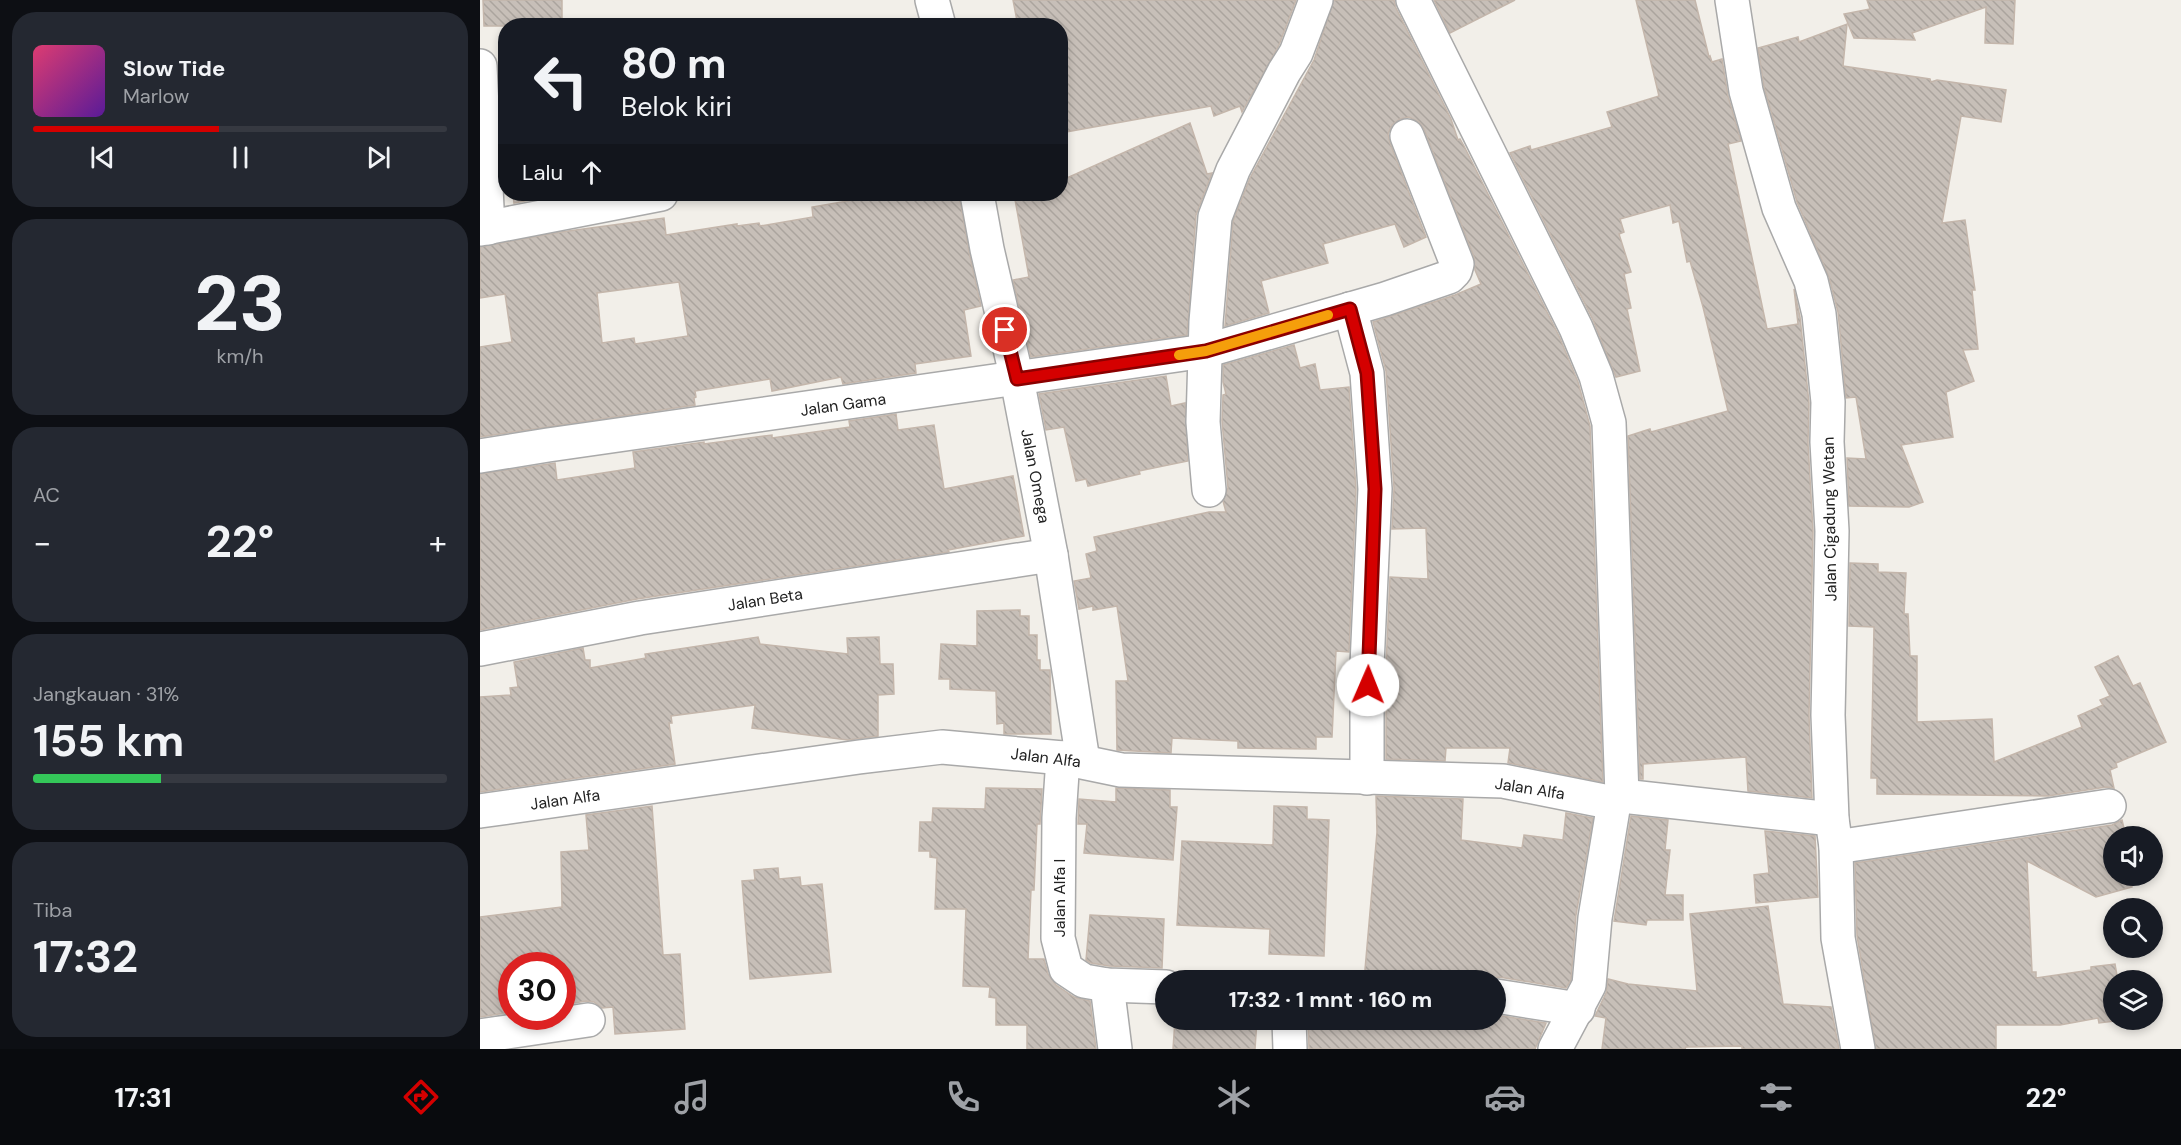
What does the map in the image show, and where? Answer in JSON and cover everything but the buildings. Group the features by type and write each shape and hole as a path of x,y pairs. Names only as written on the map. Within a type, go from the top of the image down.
{"street":[{"path":"932,0 937,18"},
{"path":"1209,490 1203,422 1206,322 1213,234 1220,201 1233,170 1296,53 1316,0"},
{"path":"1413,0 1576,328 1596,376 1609,423 1618,799 1595,918 1589,985 1555,1049"},
{"name":"Jalan Cigadung Wetan","path":"1732,0 1746,91 1779,208 1811,281 1819,314 1828,402 1827,442 1832,531 1828,715 1838,938 1858,1049"},
{"path":"480,66 484,229 626,201"},
{"name":"Jalan Gama","path":"480,456 1206,351 1449,277 1455,272 1457,264 1407,136"},
{"name":"Jalan Omega","path":"978,201 1017,379 1051,555 1073,760"},
{"path":"1350,309 1367,373 1375,489 1367,665 1367,778"},
{"name":"Jalan Beta","path":"480,650 640,618 1051,555"},
{"name":"Jalan Alfa","path":"480,811 942,747 1073,760 1121,770 1503,781 1834,833 2109,806"},
{"name":"Jalan Alfa I","path":"1073,760 1059,818 1058,938 1066,969 1084,981 1107,985 1155,987"},
{"path":"1107,985 1115,1049"},
{"path":"1506,998 1578,1009"},
{"path":"480,1036 588,1020"},
{"path":"1289,1030 1290,1049"}],"slow traffic":[{"path":"1179,355 1206,351 1328,315"}],"route":[{"path":"1005,330 1017,379 1206,351 1350,309 1367,373 1375,489 1368,685"}]}
